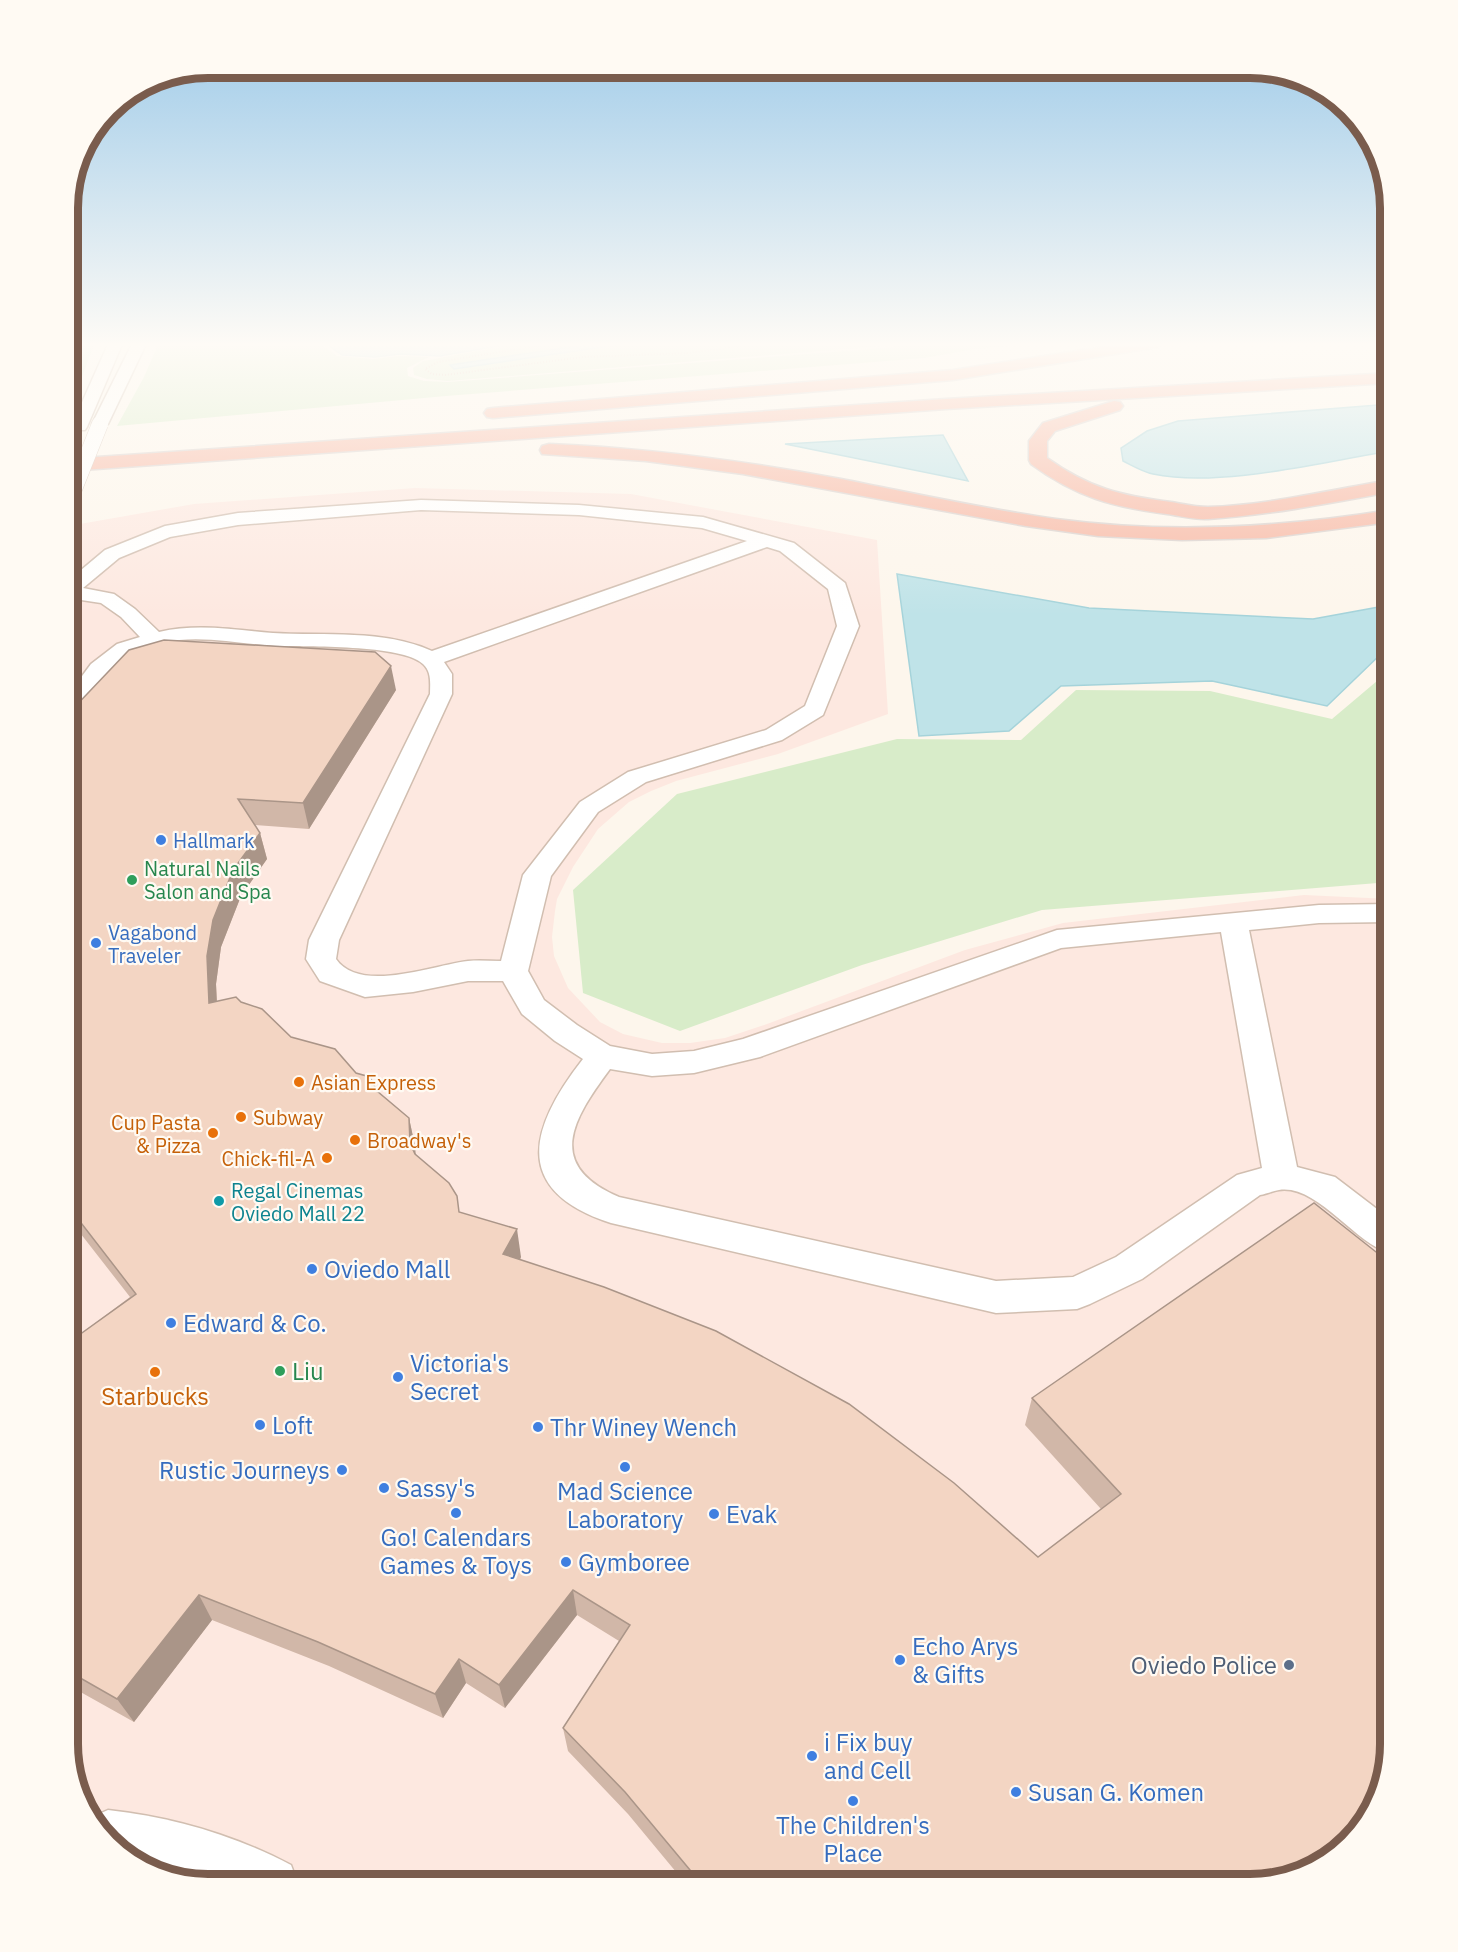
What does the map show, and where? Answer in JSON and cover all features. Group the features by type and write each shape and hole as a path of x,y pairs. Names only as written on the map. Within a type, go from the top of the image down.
{"highway":[{"path":"289,452 548,433"},
{"path":"1044,433 1038,441 1038,460 1066,480 1097,494 1144,505 1206,513 1279,505 1380,488"},
{"path":"78,444 113,442"},
{"path":"78,464 289,452 449,449 574,450 654,456 769,471 1056,525 1158,533 1285,531 1380,517"}],"street":[{"path":"78,479 96,433"},
{"path":"78,583 112,554 165,532 238,519 421,505 592,511 703,523 788,548 838,586 848,626 815,710 774,735 637,777 589,807 537,875 513,971 533,1007 566,1034 602,1056 652,1065 694,1062 749,1049 1057,939 1319,914 1380,913"},
{"path":"431,659 766,541"},
{"path":"78,594 108,598 128,613 154,639"},
{"path":"78,697 99,669 125,649 178,634 223,633 272,639 378,644 412,650 431,659 441,674 441,694 324,940 321,959 331,974 365,987 413,982 468,971 513,971"},
{"path":"1233,922 1281,1176"},
{"path":"602,1056 569,1100 554,1138 556,1161 566,1179 582,1195 611,1209 996,1297 1077,1293 1129,1268 1249,1185 1281,1176 1323,1187 1380,1231"},
{"path":"118,1838 187,1851 257,1874"}],"shaded area":[{"name":"Oviedo Mall","path":"415,488 631,494 877,540 888,714 778,754 676,781 651,791 629,802 598,829 573,867 557,899 552,937 554,956 568,988 600,1022 623,1034 662,1043 690,1043 725,1038 965,950 1063,923 1304,895 1380,899 1380,1744 1376,1777 1370,1794 1363,1809 1342,1836 1322,1852 1300,1864 1283,1870 1250,1874 208,1874 175,1870 151,1861 122,1842 110,1830 95,1809 88,1794 82,1777 78,1744 78,527 80,524 194,504"}],"green space":[{"path":"1380,678 1380,883 1042,910 862,965 680,1031 583,993 573,890 677,794 897,739 1021,740 1076,690 1210,691 1332,719"}],"water":[{"path":"1144,433 1380,433 1380,453 1271,472 1209,478 1153,474 1123,461 1121,448"},
{"path":"943,435 968,481 785,444"},
{"path":"897,574 1089,608 1313,619 1380,607 1380,655 1327,706 1212,681 1061,686 1009,731 919,736"}],"building":[{"name":"Oviedo Mall","path":"164,640 375,652 391,666 303,803 238,799 260,833 233,870 213,920 207,956 209,1003 236,997 241,1002 262,1009 291,1037 335,1049 356,1073 370,1077 377,1091 409,1118 410,1143 415,1154 449,1183 457,1196 459,1212 517,1229 503,1254 604,1287 716,1331 849,1404 954,1483 1038,1557 1121,1494 1032,1398 1314,1203 1380,1255 1379,1761 1376,1777 1363,1809 1342,1836 1322,1852 1300,1864 1283,1870 1250,1874 693,1874 625,1792 563,1728 630,1625 573,1590 499,1685 459,1659 435,1694 318,1642 199,1595 117,1699 78,1677 78,1334 136,1294 78,1219 78,704 129,650"}],"place":[{"name":"Hallmark","path":"161,840"},
{"name":"Natural Nails Salon and Spa","path":"132,880"},
{"name":"Vagabond Traveler","path":"96,943"},
{"name":"Asian Express","path":"299,1082"},
{"name":"Subway","path":"241,1117"},
{"name":"Cup Pasta & Pizza","path":"213,1133"},
{"name":"Broadway's","path":"355,1140"},
{"name":"Chick-fil-A","path":"327,1158"},
{"name":"Regal Cinemas Oviedo Mall 22","path":"219,1201"},
{"name":"Oviedo Mall","path":"312,1269"},
{"name":"Edward & Co.","path":"171,1323"},
{"name":"Liu","path":"280,1371"},
{"name":"Starbucks","path":"155,1372"},
{"name":"Victoria's Secret","path":"398,1377"},
{"name":"Loft","path":"260,1425"},
{"name":"Thr Winey Wench","path":"538,1427"},
{"name":"Mad Science Laboratory","path":"625,1467"},
{"name":"Rustic Journeys","path":"342,1470"},
{"name":"Sassy's","path":"384,1488"},
{"name":"Go! Calendars Games & Toys","path":"456,1513"},
{"name":"Evak","path":"714,1514"},
{"name":"Gymboree","path":"566,1562"},
{"name":"Echo Arys & Gifts","path":"900,1660"},
{"name":"Oviedo Police","path":"1289,1665"},
{"name":"i Fix buy and Cell","path":"812,1756"},
{"name":"Susan G. Komen","path":"1016,1792"},
{"name":"The Children's Place","path":"853,1801"}]}
